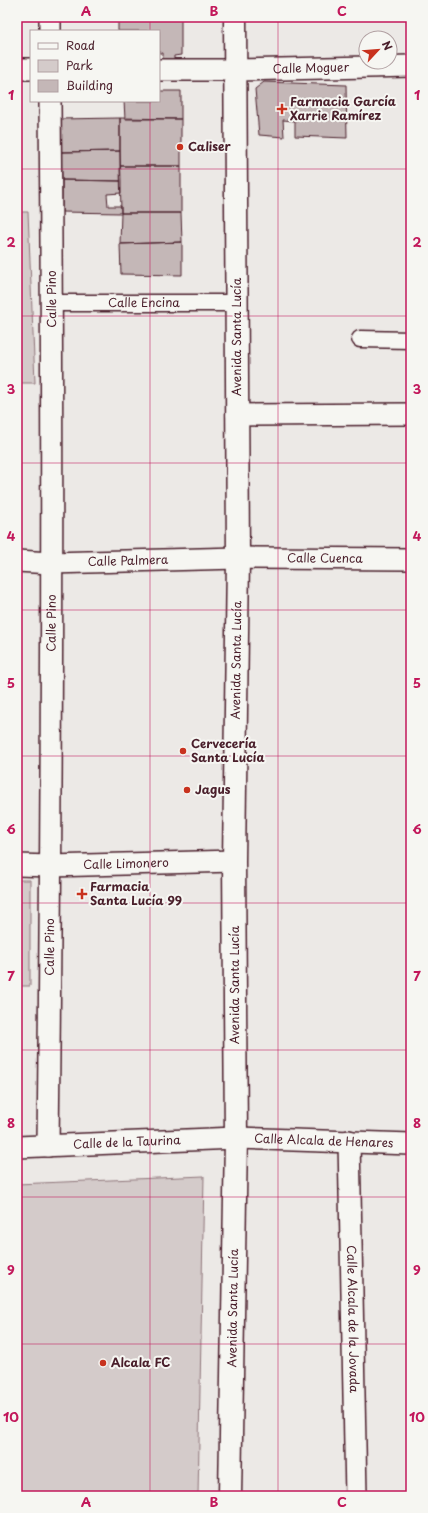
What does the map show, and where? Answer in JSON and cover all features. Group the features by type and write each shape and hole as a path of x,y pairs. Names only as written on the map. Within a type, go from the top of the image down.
{"street":[{"path":"50,17 50,30"},
{"name":"Avenida Santa Lucía","path":"230,1496 236,1138 234,861 238,558 235,17"},
{"name":"Calle Moguer","path":"160,70 411,66"},
{"path":"17,69 30,69"},
{"name":"Calle Pino","path":"48,1146 51,866 52,303 50,102"},
{"name":"Calle Encina","path":"52,303 236,303"},
{"path":"360,339 411,340"},
{"path":"237,414 411,414"},
{"name":"Calle Palmera","path":"17,561 51,563 238,558"},
{"name":"Calle Cuenca","path":"238,558 411,559"},
{"name":"Calle Limonero","path":"17,865 51,866 234,861"},
{"name":"Calle Alcala de Henares","path":"236,1138 411,1144"},
{"name":"Calle de la Taurina","path":"17,1147 236,1138"},
{"name":"Calle Alcala de la Jovada","path":"349,1141 356,1496"}],"green space":[{"path":"17,212 28,212 35,383 17,383"},
{"path":"17,880 30,880 30,986 17,986"},
{"name":"Alcala FC","path":"204,1176 198,1496 17,1496 17,1184"}],"building":[{"path":"118,17 181,17 181,55 174,56 174,60 163,60 163,53 160,53 160,30 118,30"},
{"path":"264,82 346,85 347,138 295,136 295,121 283,120 284,137 259,135 255,89"},
{"path":"160,91 181,91 181,119 125,119 124,102 160,102"},
{"path":"120,118 181,119 181,166 120,166"},
{"path":"120,118 120,151 61,152 59,119"},
{"path":"120,151 121,181 62,180 61,152"},
{"path":"120,166 181,166 181,213 121,213"},
{"path":"62,180 121,181 121,193 107,194 108,206 121,206 121,213 62,212"},
{"path":"121,213 181,213 182,242 120,244"},
{"path":"182,242 182,275 121,274 120,244"}],"place":[{"name":"Farmacia García Xarrie Ramírez","path":"282,109"},
{"name":"Caliser","path":"180,147"},
{"name":"Cervecería Santa Lucía","path":"183,751"},
{"name":"Jagus","path":"187,790"},
{"name":"Farmacia Santa Lucía 99","path":"82,894"},
{"name":"Alcala FC","path":"103,1363"}]}
